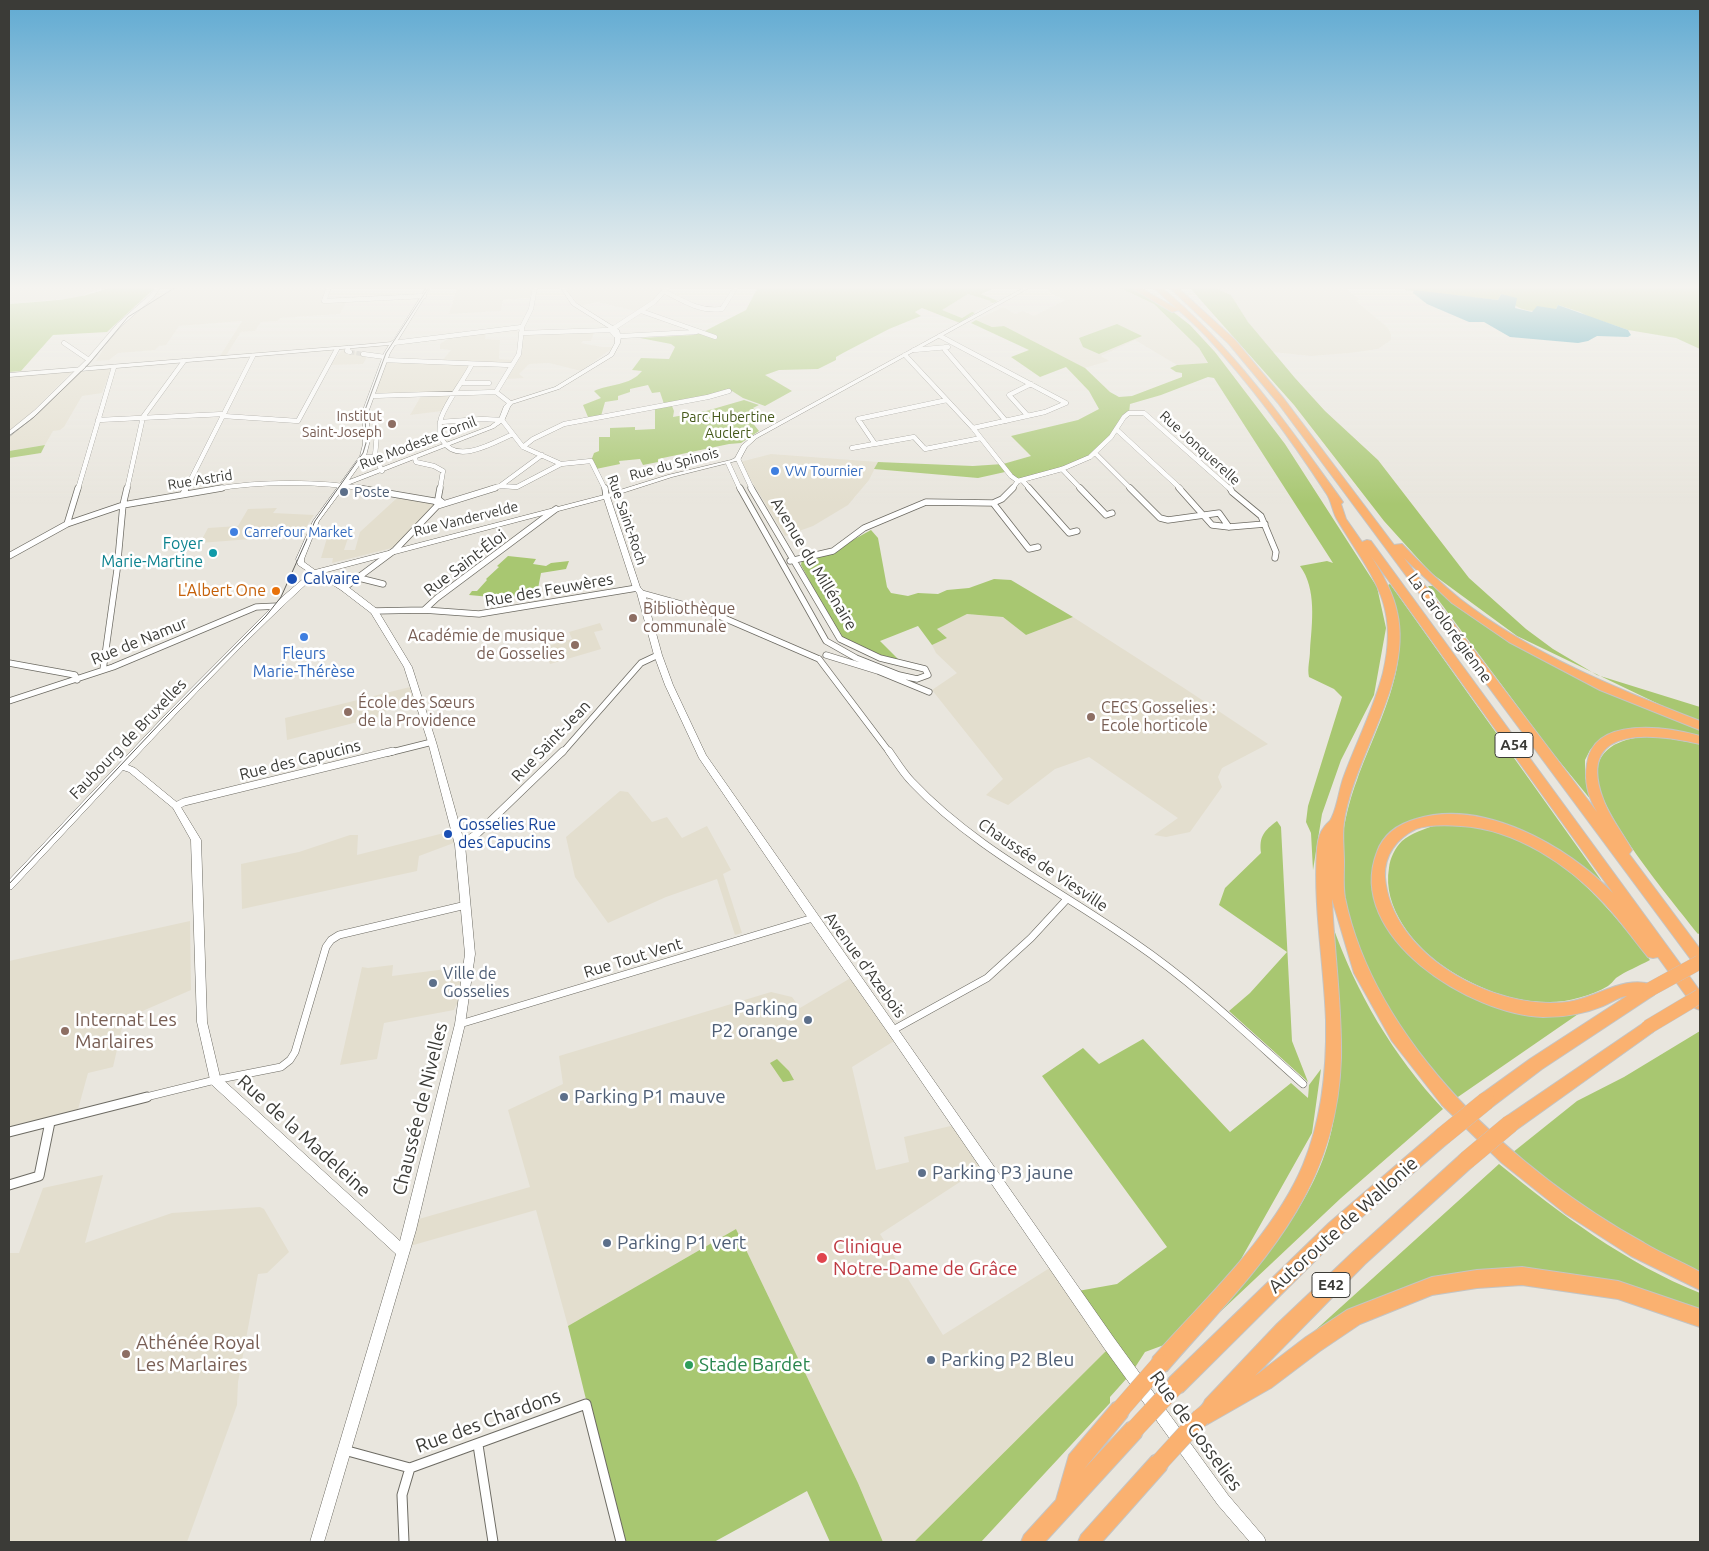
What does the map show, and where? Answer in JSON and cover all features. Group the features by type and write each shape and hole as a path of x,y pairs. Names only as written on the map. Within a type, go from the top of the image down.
{"highway":[{"name":"La Carolorégienne","path":"1229,359 1258,394 1334,497 1698,998"},
{"name":"La Carolorégienne","path":"1246,359 1281,401 1700,961"},
{"path":"1334,497 1340,516 1370,563 1386,594 1393,621 1394,640 1391,668 1351,777 1338,822 1334,861 1336,890 1342,922 1353,956 1370,991 1408,1052 1463,1117 1531,1177 1580,1214 1630,1245 1700,1281"},
{"path":"1379,532 1397,546 1456,601 1499,631 1546,658 1601,685 1700,726"},
{"path":"1641,882 1596,798 1591,784 1594,756 1610,740 1627,734 1666,733 1700,740"},
{"path":"1627,996 1569,1008 1544,1010 1513,1006 1483,997 1460,985 1432,966 1410,946 1386,910 1379,892 1377,878 1383,852 1399,832 1417,824 1440,819 1464,819 1486,822 1510,830 1554,854 1596,886 1612,902 1652,951 1698,998"},
{"path":"1064,1505 1076,1462 1260,1248 1294,1200 1316,1152 1328,1112 1333,1059 1331,991 1324,912 1324,859 1327,833 1338,822"},
{"name":"Autoroute de Wallonie","path":"1031,1542 1176,1385 1335,1229 1486,1101 1627,996 1649,990 1700,961"},
{"name":"Autoroute de Wallonie","path":"1088,1542 1158,1463 1284,1331 1359,1258 1467,1160 1510,1124 1648,1027 1698,998"},
{"path":"1201,1417 1264,1382 1313,1344 1354,1317 1432,1286 1476,1279 1522,1276 1618,1290 1700,1318"}],"main road":[{"path":"9,375 206,359"},
{"path":"341,486 362,458 366,446 365,414 384,359"},
{"path":"502,420 510,403 558,388 604,359"},
{"name":"Rue du Spinois","path":"606,496 670,476 738,459 749,441 897,359"},
{"name":"Rue Modeste Cornil","path":"341,486 483,431 502,420"},
{"name":"Chaussée de Nivelles","path":"317,1542 410,1230 460,1024 470,954 460,845 432,742 408,667 374,611 344,588 325,576 314,573 300,561 314,524 341,486"},
{"name":"Rue Vandervelde","path":"314,573 332,566 542,515 556,509 606,496"},
{"name":"Rue Saint-Roch","path":"606,496 639,590"},
{"path":"270,614 314,573"},
{"name":"Avenue d'Azebois","path":"639,590 658,655 669,684 702,756 812,918 893,1030 1107,1339"},
{"name":"Faubourg de Bruxelles","path":"9,886 122,766 270,614"},
{"name":"Rue de la Madeleine","path":"122,766 132,770 176,806 196,840 202,1022 215,1080 403,1252"},
{"name":"Rue de Gosselies","path":"1107,1339 1223,1500 1259,1542"}],"street":[{"path":"183,494 251,359"},
{"path":"98,420 224,415 298,421 331,359"},
{"path":"391,359 512,365"},
{"path":"496,392 516,359"},
{"path":"909,359 973,428 1011,476 1020,480 1069,533 1076,531"},
{"path":"952,359 1006,421"},
{"path":"973,428 1045,412 1066,403 984,359"},
{"path":"9,434 30,418 89,360"},
{"path":"103,670 118,570 123,505 143,417 184,361"},
{"path":"472,364 440,422 440,436 444,445 450,450 468,451 513,434"},
{"path":"66,524 114,367"},
{"path":"463,383 489,382"},
{"path":"1028,416 1009,395 1031,384"},
{"path":"523,447 532,438 564,424 708,397 729,391"},
{"path":"371,396 496,392 510,403"},
{"path":"874,444 858,419 947,400"},
{"name":"Rue Jonquerelle","path":"1020,480 1062,469 1095,453 1111,437 1129,413 1144,413 1229,486 1232,492 1260,516 1276,552 1276,558"},
{"path":"440,422 482,419 502,420 523,447 561,464"},
{"path":"1116,429 1183,491 1212,525 1229,527 1265,524"},
{"path":"366,433 377,431 375,456 382,470"},
{"path":"852,448 914,438 925,449 981,438"},
{"path":"1095,453 1160,518 1168,520 1219,512 1229,527"},
{"path":"500,486 542,455"},
{"path":"362,458 375,456"},
{"path":"416,458 416,462 434,466 444,471 439,502"},
{"name":"Avenue du Millénaire","path":"728,463 826,641 833,647 863,661 916,679 928,675 925,669 905,666 880,658 840,639 753,490 738,459"},
{"name":"Rue Saint-Roch","path":"561,464 591,461 605,488 606,496"},
{"path":"344,588 395,550 439,502 500,486 516,487 561,464"},
{"path":"1062,469 1106,514 1112,514"},
{"path":"783,562 833,551 864,528 926,502 993,503 1005,496 1020,480"},
{"name":"Rue Astrid","path":"9,556 66,524 123,505 244,485 337,484 439,502"},
{"path":"743,492 753,490"},
{"path":"993,503 1029,549 1038,547"},
{"name":"Rue Saint-Éloi","path":"424,610 437,598 513,542 542,515"},
{"path":"359,578 383,584"},
{"path":"639,590 706,611 823,657 878,671 929,692"},
{"name":"Rue des Feuwères","path":"374,611 424,610 479,614 639,590"},
{"name":"Rue de Namur","path":"9,702 78,680 256,607 266,605 278,606"},
{"path":"823,657 840,639"},
{"name":"Rue Saint-Jean","path":"460,845 478,834 569,746 640,663 658,655"},
{"name":"Chaussée de Viesville","path":"823,657 911,781 958,824 1150,955 1209,1001 1303,1084"},
{"path":"9,664 71,674 75,675 78,680"},
{"name":"Rue des Capucins","path":"176,806 432,742"},
{"path":"893,1030 987,978 1031,938 1067,899"},
{"path":"9,1132 215,1080 281,1067 290,1060 295,1052 326,946 331,940 338,935 466,905"},
{"name":"Rue Tout Vent","path":"460,1024 812,918"},
{"path":"9,1185 39,1176 50,1122"},
{"name":"Rue des Chardons","path":"344,1450 410,1468 478,1445 586,1404 621,1542"},
{"path":"478,1445 493,1542"},
{"path":"404,1542 402,1495 410,1468"}],"shaded area":[{"path":"334,359 366,359 363,364 330,365"},
{"path":"443,359 512,360 510,364 442,361"},
{"path":"519,359 597,359 581,371 549,363 529,364 519,374 524,378 507,379"},
{"path":"1068,359 1106,359 1109,361 1084,368"},
{"path":"1168,359 1205,359 1208,364 1177,365"},
{"path":"386,361 472,364 456,393 374,394"},
{"path":"112,368 102,393 82,396 64,427 53,431 45,445 9,451 9,435 79,372"},
{"path":"73,371 26,418 9,431 9,377"},
{"path":"453,395 442,411 410,415 421,396"},
{"path":"771,454 878,462 869,480 848,505 813,526 785,536 740,462"},
{"path":"397,498 435,504 396,547 332,563 333,558 321,558 327,538 348,538 344,550 355,550 360,532"},
{"path":"277,508 273,513 314,515 301,535 200,543 208,528 238,526 248,509"},
{"name":"CECS Gosselies : Ecole horticole","path":"967,614 1003,617 1026,635 1073,617 1268,744 1222,768 1218,777 1222,787 1190,832 1166,837 1154,835 1178,818 1089,757 1055,769 1008,805 986,795 1003,779 932,690 957,673 936,653 932,645 947,638 937,629"},
{"name":"Académie de musique de Gosselies","path":"600,623 603,630 594,632 601,649 550,664 544,647 572,639 569,632"},
{"name":"École des Sœurs de la Providence","path":"410,687 413,701 386,708 385,715 287,740 285,718"},
{"path":"620,791 628,792 652,822 667,817 682,838 707,826 731,870 723,874 742,933 735,935 717,879 666,897 608,923 575,877 566,837"},
{"path":"448,832 459,841 419,856 417,871 242,909 241,864 299,852 350,835 358,835 357,855"},
{"name":"Internat Les Marlaires","path":"190,921 191,990 124,1019 113,1067 88,1073 77,1113 9,1131 9,961"},
{"path":"393,965 392,976 462,967 458,1002 454,1010 384,1023 377,1059 340,1065 362,967"},
{"name":"Clinique Notre-Dame de Grâce","path":"854,976 899,1038 852,1067 876,1170 909,1162 904,1137 959,1124 986,1165 880,1234 943,1335 1056,1264 1109,1348 914,1542 883,1542 858,1483 736,1229 568,1326 536,1210 410,1246 412,1221 530,1187 508,1110 563,1084 559,1056 771,992 792,997 800,1008"},
{"name":"Athénée Royal Les Marlaires","path":"103,1175 85,1243 172,1213 260,1207 264,1209 289,1252 267,1273 258,1274 238,1382 237,1405 187,1542 9,1542 9,1253 19,1253 43,1188"}],"green space":[{"path":"9,359 31,359 21,371 9,372"},
{"path":"640,359 836,359 818,369 779,370 765,375 792,391 765,406 743,398 732,391 664,404 660,392 652,393 648,385 630,389 630,392 618,396 618,400 605,402 601,416 588,417 583,405 601,398 594,391 625,382 642,371 632,370"},
{"path":"1014,359 1068,359 1085,368 1110,392 1119,397 1132,396 1182,377 1182,373 1170,368 1177,365 1208,363 1206,359 1221,359 1285,444 1377,587 1386,628 1374,695 1341,760 1322,814 1313,870 1311,833 1306,822 1308,806 1342,697 1334,689 1309,677 1312,606 1309,585 1300,566 1327,561 1333,563 1214,378 1208,377 1161,395 1130,404 1129,413 1102,446 1087,458 1062,469 1018,481 1005,472 978,478 874,469 878,462 973,466 1003,464 1031,456 1011,436 1078,420 1099,409 1089,391 1066,367 1040,377"},
{"path":"1253,359 1279,359 1325,411 1378,460 1469,578 1526,629 1553,649 1592,672 1517,636 1431,573 1384,521 1294,405"},
{"name":"Parc Hubertine Auclert","path":"744,400 759,405 753,408 760,414 751,421 759,431 741,443 658,459 658,462 643,465 640,459 619,461 620,464 596,469 591,461 594,453 599,451 599,437 610,437 610,428 635,427 635,430 655,429 655,409 672,406 674,411 673,417 706,411"},
{"path":"45,445 41,453 9,458 9,451"},
{"path":"871,530 878,538 887,587 891,593 908,596 918,593 938,594 947,590 969,588 994,579 1011,580 1073,617 1026,635 1003,617 967,614 937,629 947,638 932,645 918,626 880,641 898,659 887,660 839,636 801,565 802,559 833,551"},
{"path":"508,556 536,559 533,564 546,566 551,563 569,561 566,569 541,573 537,594 516,594 513,599 469,595 472,591 477,591 499,567 497,566"},
{"path":"1390,584 1601,880 1595,881 1548,846 1448,815 1387,838 1376,856 1373,882 1386,919 1465,992 1584,1010 1455,1099 1410,1044 1380,998 1360,950 1342,888 1342,845 1349,805 1386,708 1398,660 1400,636 1397,611 1388,585"},
{"path":"1428,586 1434,586 1455,603 1615,695 1700,729 1700,737 1674,731 1611,734 1598,742 1590,750 1585,760 1585,776 1591,800 1551,751"},
{"path":"1600,676 1700,707 1700,721 1671,710"},
{"path":"1654,736 1700,744 1700,933 1698,934 1636,854 1620,830 1599,786 1597,770 1604,753 1618,743"},
{"path":"1277,821 1281,827 1292,1041 1308,1082 1229,1011 1250,993 1287,952 1219,905 1225,888 1261,853 1263,834"},
{"path":"1436,825 1472,827 1504,835 1533,847 1560,864 1584,884 1607,908 1650,960 1620,975 1608,986 1594,993 1553,1002 1520,999 1494,992 1446,968 1423,949 1403,925 1390,897 1388,883 1390,861 1399,844 1414,833"},
{"path":"1332,924 1364,999 1392,1045 1443,1109 1341,1198 1220,1312 1257,1267 1292,1219 1320,1167 1329,1139 1335,1110 1337,1080"},
{"path":"1700,1031 1700,1272 1650,1248 1602,1219 1512,1153 1577,1101 1624,1077"},
{"path":"1143,1039 1230,1132 1291,1083 1308,1098 1309,1085 1321,1069 1312,1133 1236,1268 1172,1342 1145,1352 1134,1369 1078,1291 1117,1284 1167,1247 1042,1076 1083,1048 1099,1064"},
{"path":"777,1059 789,1071 794,1080 783,1082 770,1063"},
{"path":"1499,1164 1570,1219 1620,1253 1646,1268 1700,1293 1700,1312 1663,1298 1504,1270 1310,1335"},
{"name":"Stade Bardet","path":"736,1229 858,1483 883,1542 830,1542 807,1491 714,1542 621,1542 568,1326"},
{"path":"1109,1348 1127,1378 1110,1397 1110,1403 981,1542 914,1542"}],"tram line":[{"path":"9,436 33,418 93,359"},
{"path":"9,884 166,717 266,616 281,597 315,521 363,453 366,443 365,410 384,359"}],"place":[{"name":"Institut Saint-Joseph","path":"392,424"},
{"name":"VW Tournier","path":"775,471"},
{"name":"Poste","path":"344,492"},
{"name":"Carrefour Market","path":"234,532"},
{"name":"Foyer Marie-Martine","path":"213,553"},
{"name":"Calvaire","path":"292,579"},
{"name":"L'Albert One","path":"276,591"},
{"name":"Bibliothèque communale","path":"633,618"},
{"name":"Fleurs Marie-Thérèse","path":"304,637"},
{"name":"Académie de musique de Gosselies","path":"575,645"},
{"name":"École des Sœurs de la Providence","path":"348,712"},
{"name":"CECS Gosselies : Ecole horticole","path":"1091,717"},
{"name":"Gosselies Rue des Capucins","path":"448,834"},
{"name":"Ville de Gosselies","path":"433,983"},
{"name":"Parking P2 orange","path":"808,1020"},
{"name":"Internat Les Marlaires","path":"65,1031"},
{"name":"Parking P1 mauve","path":"564,1097"},
{"name":"Parking P3 jaune","path":"922,1173"},
{"name":"Parking P1 vert","path":"607,1243"},
{"name":"Clinique Notre-Dame de Grâce","path":"822,1258"},
{"name":"Athénée Royal Les Marlaires","path":"126,1354"},
{"name":"Parking P2 Bleu","path":"931,1360"},
{"name":"Stade Bardet","path":"689,1365"}]}
